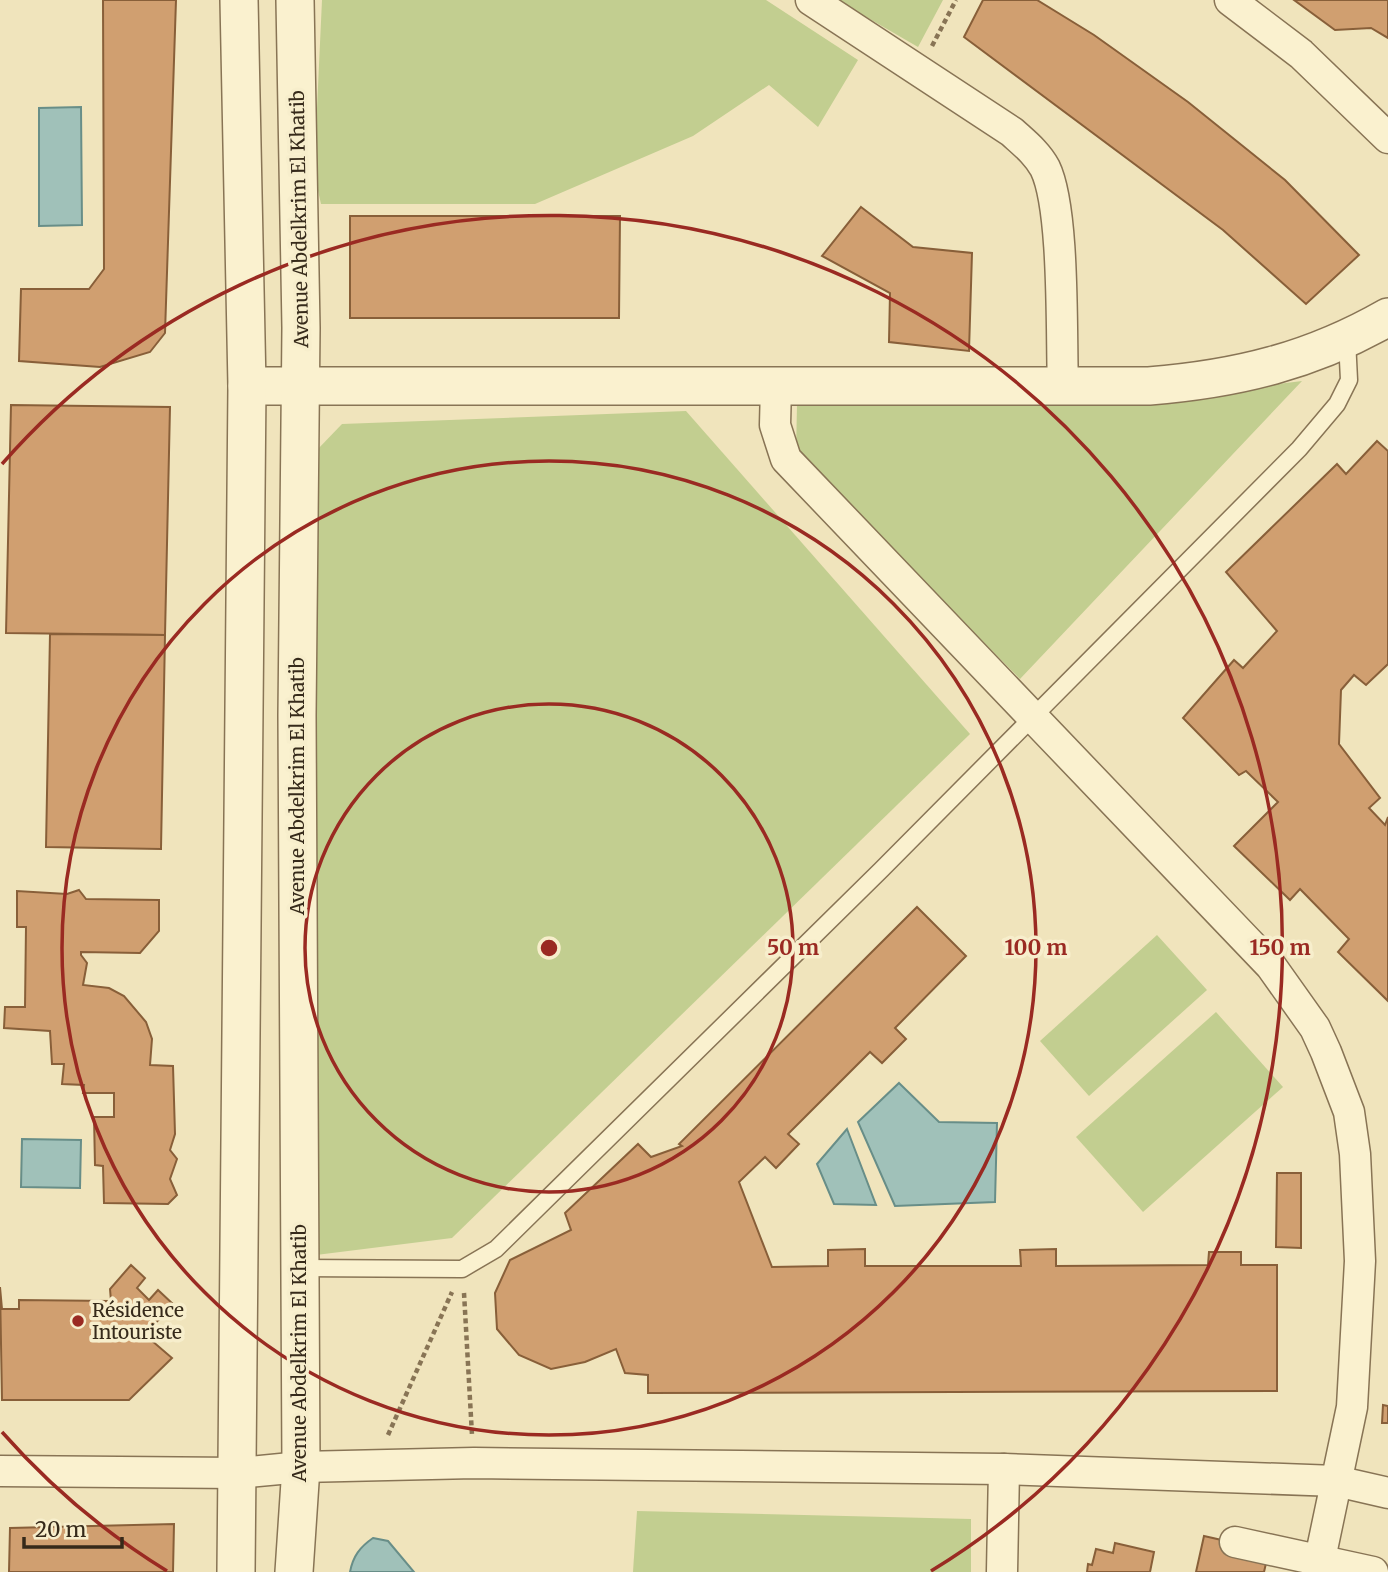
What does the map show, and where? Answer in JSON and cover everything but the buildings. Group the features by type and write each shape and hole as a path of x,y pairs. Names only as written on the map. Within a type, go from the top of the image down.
{"street":[{"path":"236,1572 247,386 239,0"},
{"name":"Avenue Abdelkrim El Khatib","path":"295,0 301,384 296,715 301,1467 295,1572"},
{"path":"811,0 1012,132 1032,150 1045,169 1054,201 1063,387"},
{"path":"1230,0 1301,54 1388,138"},
{"path":"247,386 1063,387 1211,381 1274,367 1347,340 1388,317"},
{"path":"776,386 775,425 786,459 1271,966 1315,1027 1342,1086 1349,1112 1355,1154 1360,1261 1352,1408 1320,1559"},
{"path":"0,1471 238,1473 301,1467 374,1468 474,1463 1004,1469 1336,1481 1388,1493"},
{"path":"1002,1572 1004,1469"},
{"path":"1235,1542 1373,1572"}],"lane":[{"path":"299,1268 462,1269 496,1249 1031,718 1327,417 1349,380 1347,340"}],"path":[{"path":"930,49 956,0"},
{"path":"462,1269 474,1463"},
{"path":"374,1468 462,1269"}],"green space":[{"path":"322,0 766,0 858,60 818,127 769,85 693,136 535,204 321,204 314,173"},
{"path":"837,0 943,0 918,47"},
{"path":"1302,381 1020,679 796,453 797,405 1108,405"},
{"path":"686,411 970,734 452,1238 316,1255 316,451 342,424"},
{"path":"1157,935 1207,990 1089,1096 1040,1041"},
{"path":"1216,1012 1283,1087 1143,1212 1076,1137"},
{"path":"637,1511 971,1519 971,1572 633,1572"}],"water":[{"path":"81,107 82,225 39,226 39,108"},
{"path":"899,1083 939,1122 997,1123 995,1202 895,1206 858,1122"},
{"path":"847,1129 876,1205 834,1204 817,1164"},
{"path":"22,1139 81,1140 80,1188 21,1187"},
{"path":"373,1538 388,1541 414,1572 350,1572 358,1552"}],"place":[{"name":"Résidence Intouriste","path":"78,1321"}]}
